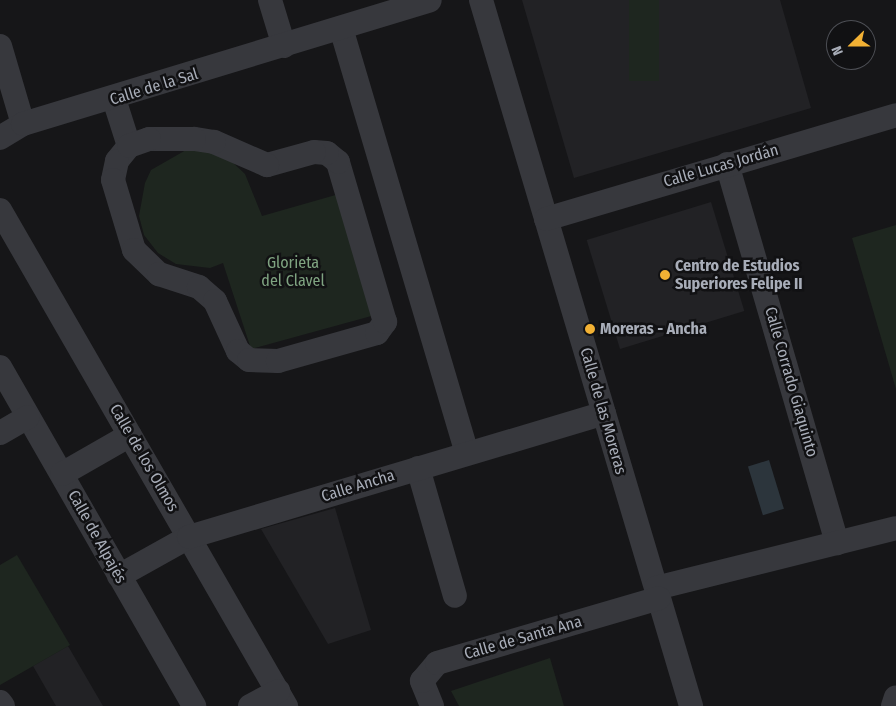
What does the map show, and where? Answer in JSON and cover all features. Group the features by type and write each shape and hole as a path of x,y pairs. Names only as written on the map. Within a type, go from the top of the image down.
{"street":[{"path":"270,0 284,46"},
{"name":"Calle de la Sal","path":"0,138 23,124 114,99 430,0"},
{"name":"Calle de las Moreras","path":"481,0 691,706"},
{"path":"342,28 467,453"},
{"path":"0,46 23,124"},
{"path":"114,99 129,146"},
{"name":"Calle Lucas Jordán","path":"546,219 896,115"},
{"path":"149,139 194,139 214,142 267,164 314,152 327,153 338,162 385,322 377,333 278,361 249,360 238,351 215,301 199,287 159,274 134,250 113,180 118,161 129,146 149,139"},
{"name":"Calle Corrado Giaquinto","path":"727,164 837,542"},
{"name":"Calle de los Olmos","path":"0,210 282,698"},
{"name":"Calle de Alpajés","path":"0,367 194,706"},
{"name":"Calle Ancha","path":"119,576 189,537 604,412"},
{"path":"0,433 28,417"},
{"path":"62,474 130,435"},
{"path":"418,468 455,596"},
{"path":"657,593 837,542 896,528"},
{"name":"Calle de Santa Ana","path":"432,706 422,681 437,663 657,593"},
{"path":"894,706 896,697"},
{"path":"250,706 282,698"},
{"path":"0,702 3,706"}],"shaded area":[{"path":"522,0 780,0 811,108 574,178"},
{"name":"Centro de Estudios Superiores Felipe II","path":"711,202 744,311 620,349 587,240"},
{"path":"769,460 784,509 763,515 748,466"},
{"path":"335,508 371,630 328,644 261,529"},
{"path":"68,646 103,706 56,706 33,666"}],"green space":[{"path":"629,0 659,0 659,81 629,81"},
{"name":"Glorieta del Clavel","path":"186,150 208,151 228,158 245,174 262,216 339,194 375,315 251,349 223,263 210,268 176,264 158,253 144,235 139,216 145,183 151,170"},
{"path":"896,225 896,389 852,238"},
{"path":"17,555 70,645 0,685 0,565"},
{"path":"550,658 564,706 459,706 451,691"}],"place":[{"name":"Centro de Estudios Superiores Felipe II","path":"665,275"},
{"name":"Moreras - Ancha","path":"590,329"}]}
